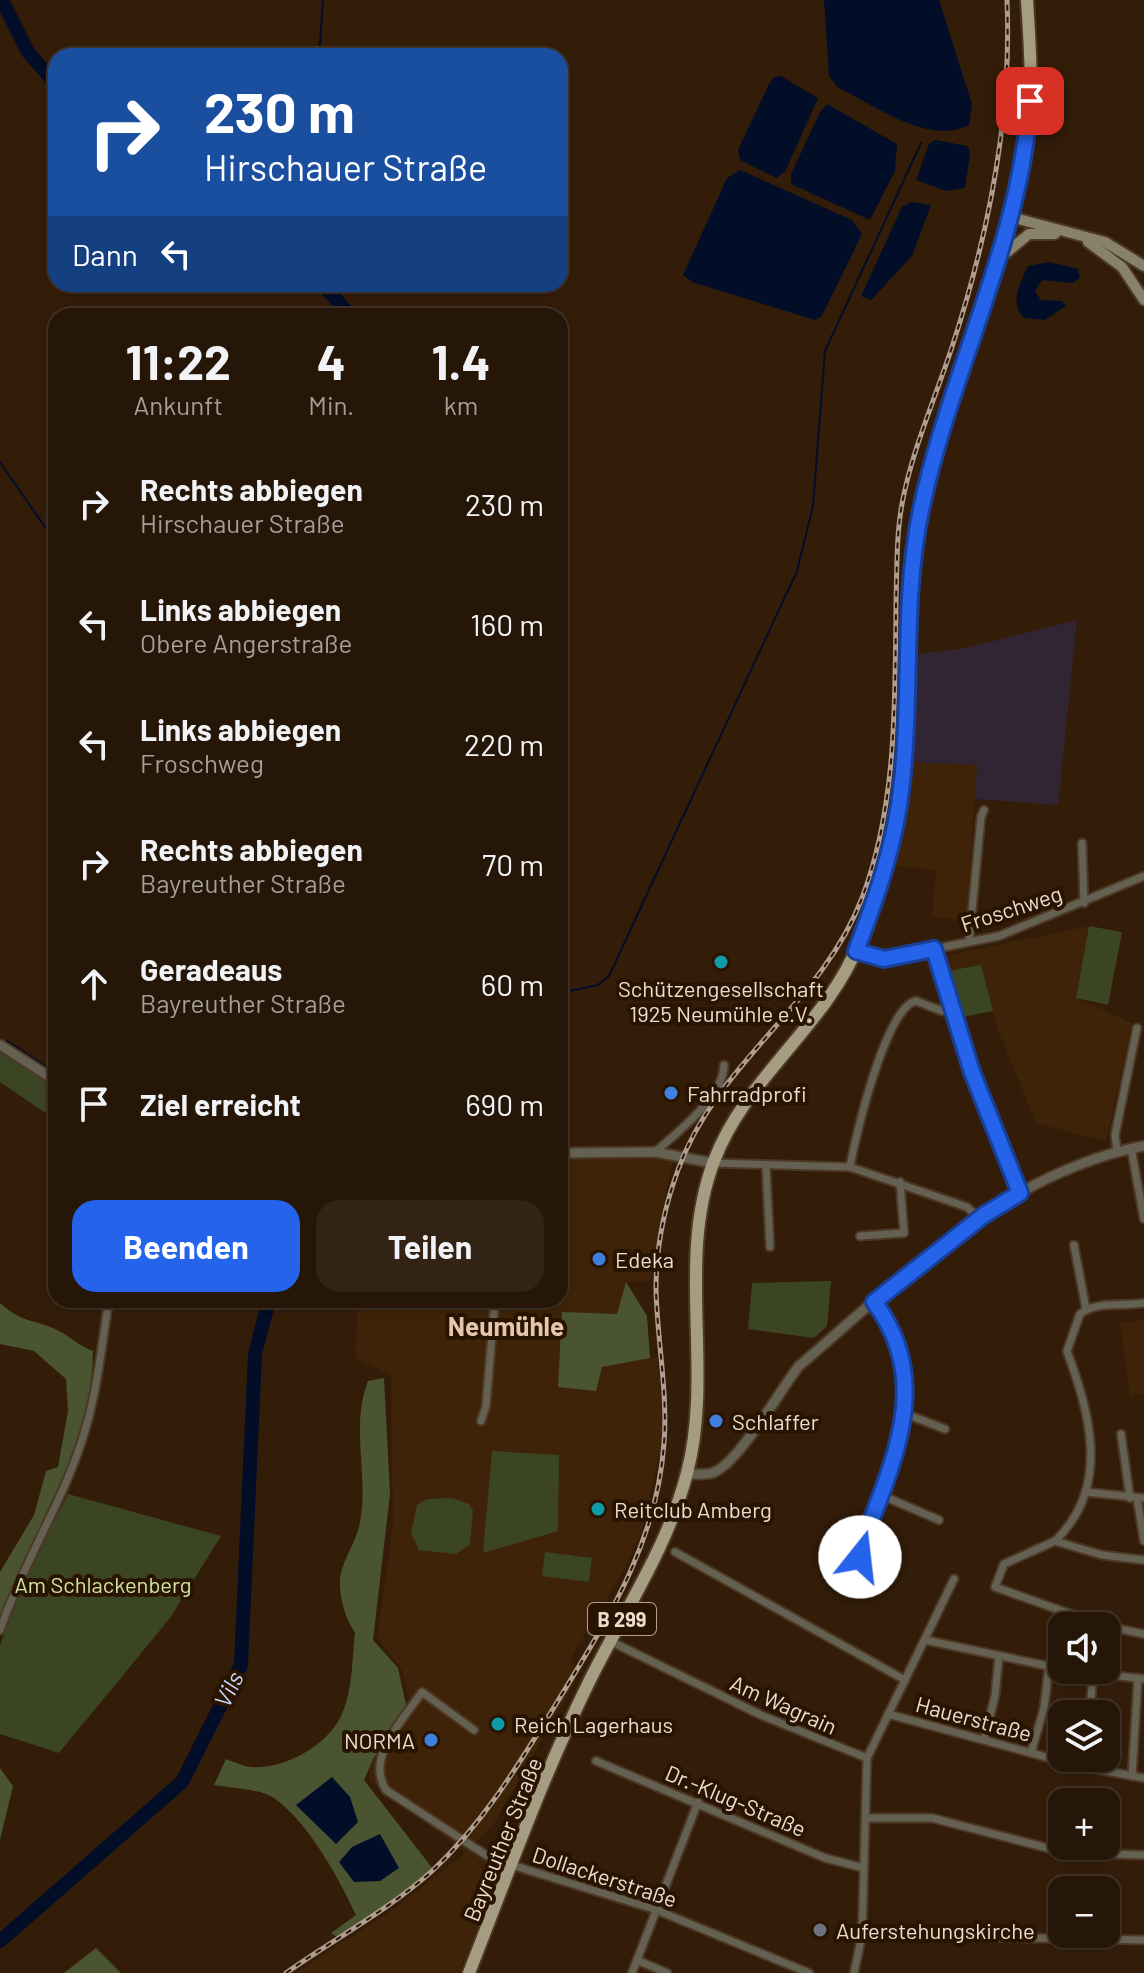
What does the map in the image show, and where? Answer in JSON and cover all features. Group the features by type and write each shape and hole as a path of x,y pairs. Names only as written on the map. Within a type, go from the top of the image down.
{"main road":[{"name":"B 299","path":"998,259 1011,217 1029,124 1027,0"},
{"path":"1011,217 1120,249 1144,266"},
{"path":"998,259 1029,234 1069,234"},
{"path":"1083,239 1122,267 1144,300"},
{"name":"Bayreuther Straße","path":"469,1973 587,1686 656,1552 687,1474 700,1389 697,1239 703,1194 713,1163 725,1135 749,1096 826,1002 856,951 889,858 902,782 910,606 921,509 998,259"}],"street":[{"path":"969,942 984,810"},
{"name":"Froschweg","path":"1082,843 1084,903"},
{"name":"Froschweg","path":"856,951 884,959 999,936 1144,876"},
{"path":"934,949 972,1072 1020,1193"},
{"path":"850,1167 870,1084 904,1009 916,1001 942,1011 952,1009"},
{"path":"1117,1151 1115,1135 1137,1028"},
{"path":"0,1045 48,1076"},
{"path":"655,1152 692,1121 724,1074 724,1065"},
{"path":"687,1474 715,1473 738,1454 778,1391 799,1366 979,1218 1056,1173 1117,1151 1144,1146"},
{"path":"1131,1148 1144,1219"},
{"path":"568,1153 655,1152 713,1163 766,1167 850,1167 967,1207 979,1218"},
{"path":"766,1167 770,1247"},
{"path":"860,1236 904,1233 900,1182"},
{"path":"1074,1245 1086,1309"},
{"path":"874,1302 893,1326 907,1391 906,1414 860,1557 881,1567"},
{"path":"1060,1612 995,1587 1004,1564 1055,1541 1069,1527 1086,1492 1092,1449 1086,1404 1067,1351 1080,1314 1086,1309 1144,1303"},
{"path":"0,1630 13,1592 56,1506 86,1427 108,1308"},
{"path":"481,1421 486,1406 494,1308"},
{"path":"906,1414 945,1429"},
{"path":"1121,1434 1144,1541"},
{"path":"1086,1492 1137,1498"},
{"path":"881,1495 939,1520"},
{"path":"1055,1541 1102,1555 1144,1560"},
{"path":"675,1552 905,1680"},
{"path":"854,1973 862,1935 867,1758 954,1579"},
{"path":"1120,1629 1144,1634"},
{"path":"925,1640 1048,1667"},
{"name":"Am Wagrain","path":"610,1641 763,1716 867,1758"},
{"path":"984,1740 995,1696 999,1656"},
{"path":"1031,1753 1044,1708 1048,1675"},
{"path":"1120,1676 1141,1679 1132,1776"},
{"name":"Dollackerstraße","path":"474,1730 422,1692 383,1751 377,1772 386,1790 461,1841 512,1865 654,1909 809,1973"},
{"name":"Hauerstraße","path":"888,1714 1048,1756"},
{"name":"Dr.-Klug-Straße","path":"596,1761 825,1858 864,1868"},
{"name":"Hauerstraße","path":"1117,1772 1144,1778"},
{"path":"632,1973 654,1909 698,1802"},
{"path":"866,1818 932,1818 1067,1853 1144,1855"},
{"path":"862,1935 1144,1940"},
{"path":"637,1960 667,1973"}],"shaded area":[{"path":"1077,620 1058,805 975,799 977,765 911,762 918,654 966,648"},
{"path":"911,762 977,765 966,921 932,917 936,870 895,866 907,808"},
{"path":"1089,926 1076,998 1132,1023 1106,1141 1036,1123 998,1030 981,965 947,971 945,956"},
{"path":"628,1156 673,1159 650,1281 626,1282 617,1314 563,1312 601,1367 657,1357 662,1400 662,1442 641,1534 621,1575 571,1657 576,1680 493,1825 469,1850 493,1866 499,1876 459,1973 296,1973 398,1906 465,1853 369,1779 369,1762 409,1697 402,1670 377,1638 393,1524 391,1375 355,1358 358,1308 568,1308 568,1158"},
{"path":"1144,1319 1144,1394 1130,1396 1120,1323"}],"green space":[{"path":"1089,926 1122,932 1108,1005 1076,998"},
{"path":"981,965 993,1011 963,1017 947,971"},
{"path":"0,1051 48,1081 48,1115 0,1082"},
{"path":"831,1281 827,1326 814,1338 748,1329 752,1283"},
{"path":"626,1282 647,1316 650,1358 602,1367 596,1391 558,1387 562,1312 617,1314"},
{"path":"0,1303 16,1315 59,1331 93,1351 90,1388 72,1457 0,1621 0,1572 34,1515 46,1471 58,1467 68,1411 66,1379 34,1351 0,1344"},
{"path":"384,1378 390,1494 373,1640 398,1668 407,1709 373,1759 364,1780 433,1869 417,1886 340,1939 331,1933 356,1915 331,1868 299,1821 268,1795 214,1785 226,1759 247,1766 276,1765 314,1747 340,1718 351,1676 355,1632 343,1604 340,1580 360,1522 363,1486 360,1416 368,1381"},
{"path":"492,1451 559,1455 558,1531 483,1553"},
{"name":"Am Schlackenberg","path":"68,1494 221,1536 170,1618 59,1753 0,1734 0,1645 24,1580"},
{"path":"452,1498 469,1504 473,1511 470,1544 456,1554 419,1550 411,1533 417,1505 427,1499"},
{"path":"545,1552 592,1558 589,1582 542,1576"},
{"path":"0,1768 13,1786 0,1840"},
{"path":"96,1948 121,1973 64,1973"}],"water":[{"path":"824,0 939,0 972,104 969,125 953,130 919,127 837,87 829,76"},
{"path":"781,76 818,98 785,172 776,178 740,160 738,150 769,84 774,77"},
{"path":"827,104 897,144 895,171 870,220 791,184 791,174 820,112"},
{"path":"935,140 968,146 970,154 965,188 946,191 916,180 929,144"},
{"path":"740,170 852,220 862,234 822,316 815,320 692,282 683,275 727,178"},
{"path":"911,202 931,205 912,256 871,300 861,296 902,207"},
{"path":"1049,262 1078,269 1080,278 1072,283 1042,280 1035,291 1041,300 1062,301 1066,306 1045,320 1024,318 1017,306 1022,279 1028,266"},
{"path":"332,1777 350,1797 358,1822 336,1844 296,1805"},
{"path":"380,1834 399,1868 380,1881 354,1882 339,1862 352,1847"}],"waterway":[{"name":"Vils","path":"2,0 28,52 48,75"},
{"path":"320,48 323,0"},
{"path":"568,991 598,985 609,976 797,571 813,506 825,351 921,143"},
{"name":"Vils","path":"329,292 344,308"},
{"path":"0,462 48,531"},
{"path":"7,1041 48,1068"},
{"name":"Vils","path":"0,1941 182,1782 241,1665 255,1354 267,1308"}],"railway":[{"path":"286,1973 414,1886 450,1853 484,1814 575,1673 611,1611 640,1548 651,1515 664,1443 665,1405 656,1274 662,1229 673,1184 695,1132 717,1097 822,970 844,936 862,898 882,827 892,753 900,516 906,484 965,305 987,219 1006,88 1007,0"}],"place":[{"name":"Schützengesellschaft 1925 Neumühle e.V.","path":"721,962"},
{"name":"Fahrradprofi","path":"671,1093"},
{"name":"Edeka","path":"599,1259"},
{"name":"Schlaffer","path":"716,1421"},
{"name":"Reitclub Amberg","path":"598,1509"},
{"name":"Reich Lagerhaus","path":"498,1724"},
{"name":"NORMA","path":"431,1740"},
{"name":"Auferstehungskirche","path":"820,1930"}],"district":[{"name":"Neumühle","path":"506,1325"}],"route":[{"path":"860,1557 906,1414 907,1391 893,1326 874,1302 984,1215 1020,1193 972,1072 934,949 884,959 856,951 889,858 902,782 910,606 921,509 1011,217 1028,136 1030,101"}]}
